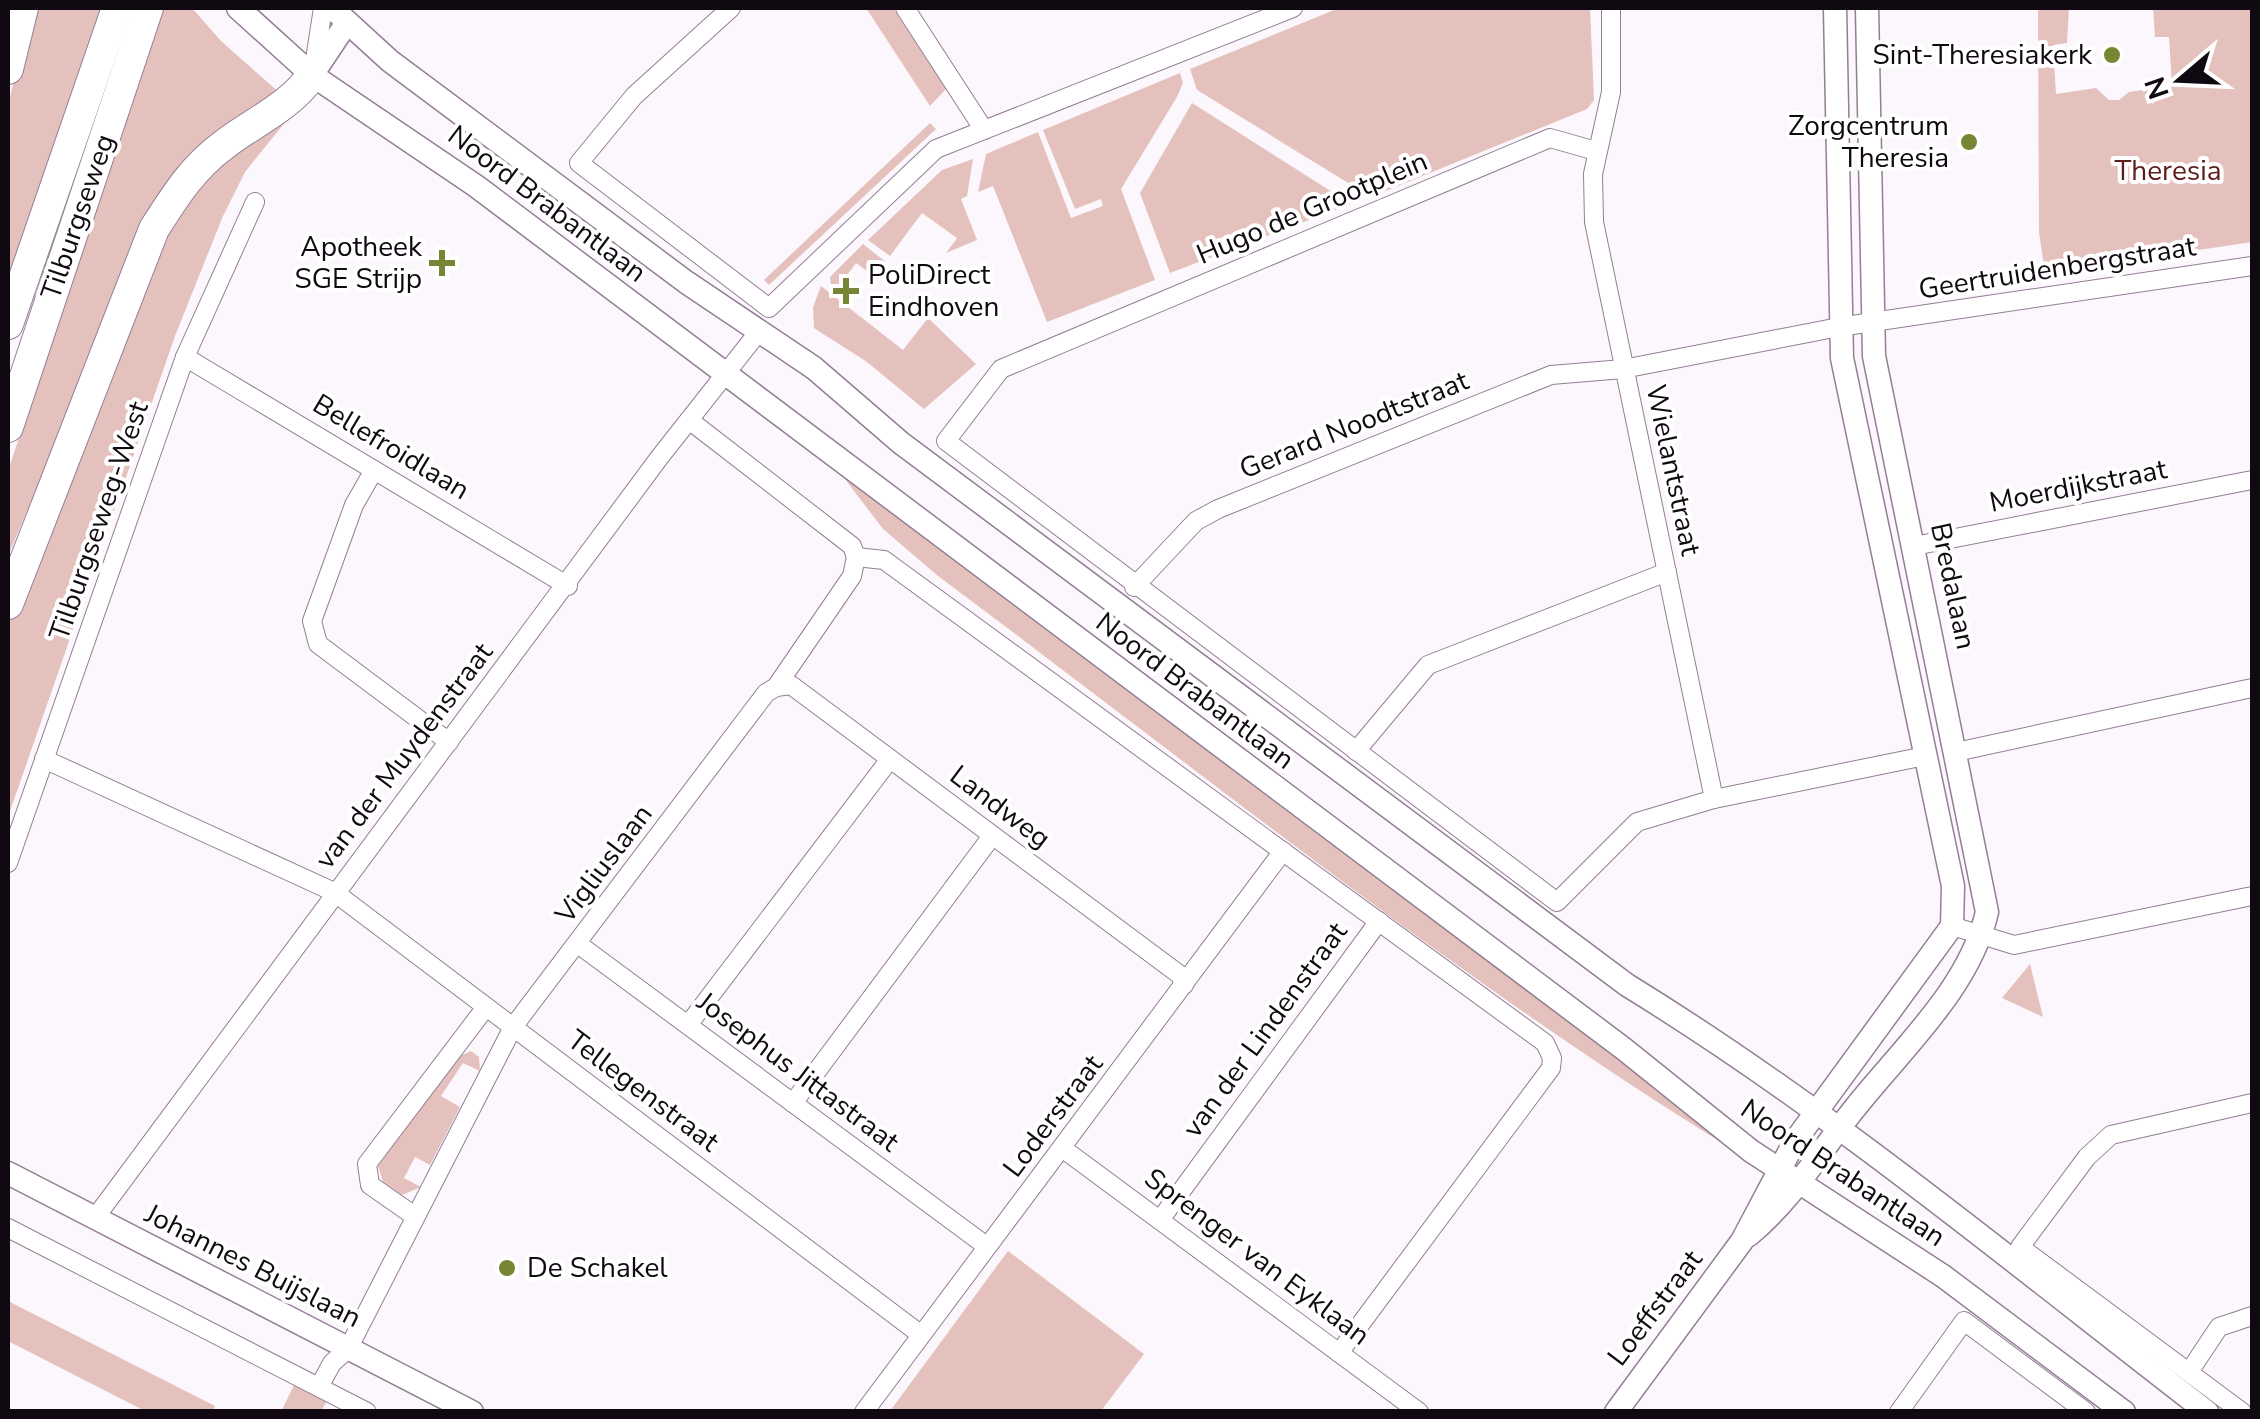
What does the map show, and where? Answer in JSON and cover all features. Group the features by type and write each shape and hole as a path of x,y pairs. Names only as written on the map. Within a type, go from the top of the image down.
{"highway":[{"path":"8,69 23,8"},
{"name":"Tilburgseweg","path":"8,324 116,8"},
{"name":"Tilburgseweg","path":"8,428 148,8"},
{"path":"8,604 154,229 189,174 300,93 312,75"}],"main road":[{"name":"Noord Brabantlaan","path":"238,8 312,75 464,177 1624,1049 1778,1171 1943,1276 2124,1412"},
{"path":"1817,1109 1952,926 1953,886 1838,327 1835,8"},
{"name":"Bredalaan","path":"1840,1127 1969,965 1987,912 1870,324 1867,8"},
{"name":"Noord Brabantlaan","path":"345,13 542,177 764,319 901,443 1626,985 1817,1109 1918,1183 1982,1240 2208,1412"},
{"path":"312,75 345,13"},
{"name":"Loeffstraat","path":"1616,1412 1742,1241 1778,1171 1817,1109"},
{"name":"Loeffstraat","path":"1742,1241 1800,1186 1840,1127"},
{"name":"Johannes Buijslaan","path":"8,1172 472,1412"}],"street":[{"path":"312,75 323,8"},
{"name":"Noord Brabantlaan","path":"730,8 634,96 579,162 764,319"},
{"path":"905,8 984,130"},
{"path":"764,319 918,162 936,149 1293,8"},
{"path":"1596,151 1611,92 1611,8"},
{"name":"Hugo de Grootplein","path":"946,442 1001,369 1550,138 1596,151"},
{"name":"Wielantstraat","path":"1596,151 1594,222 1714,799"},
{"name":"Tilburgseweg-West","path":"8,863 185,357 255,202"},
{"name":"Geertruidenbergstraat","path":"1838,327 2252,266"},
{"name":"van der Muydenstraat","path":"95,1218 334,892 727,376 764,319"},
{"name":"Gerard Noodtstraat","path":"1134,588 1196,521 1218,509 1552,375 1623,369 1838,327"},
{"name":"Bellefroidlaan","path":"185,357 568,586"},
{"path":"690,420 852,546 856,558 884,560 1545,1043 1552,1058 1551,1068 1339,1353"},
{"name":"Noord Brabantlaan","path":"946,442 1134,588 1557,902 1637,822 1714,799"},
{"path":"374,470 354,505 312,621 318,644 449,742"},
{"name":"Moerdijkstraat","path":"1914,546 2252,480"},
{"name":"Vigliuslaan","path":"319,1387 332,1363 348,1348 513,1027 766,692 776,687 852,576 856,558"},
{"path":"1356,751 1428,665 1667,572"},
{"name":"Landweg","path":"776,687 791,685 1180,975 1184,985"},
{"path":"1956,752 2252,688"},
{"path":"1714,799 1925,756"},
{"name":"Tellegenstraat","path":"44,759 334,892 920,1334"},
{"path":"688,1025 890,759"},
{"path":"793,1103 992,836"},
{"name":"Loderstraat","path":"864,1412 984,1245 996,1238 1283,851"},
{"path":"1952,926 2014,945 2252,896"},
{"name":"van der Lindenstraat","path":"1160,1220 1379,921"},
{"name":"Josephus Jittastraat","path":"578,944 984,1245"},
{"path":"414,1215 370,1185 367,1164 486,1006"},
{"path":"2242,1412 2020,1247 2087,1157 2112,1135 2252,1103"},
{"name":"Sprenger van Eyklaan","path":"1062,1148 1418,1412"},
{"path":"8,1228 367,1412"},
{"path":"2189,1372 2219,1328 2252,1316"},
{"path":"1898,1412 1964,1322 2086,1412"}],"green space":[{"path":"33,8 102,8 8,293 8,104"},
{"path":"161,8 192,8 221,41 282,95 209,146 126,276 8,556 8,471"},
{"path":"866,8 893,8 946,89 930,106"},
{"path":"1339,8 1590,8 1594,100 1587,109 1371,197 1197,90 1190,69"},
{"name":"Theresia","path":"2038,8 2069,8 2067,43 2053,45 2056,94 2096,88 2109,100 2119,100 2129,92 2172,86 2169,37 2155,37 2153,8 2252,8 2252,242 2045,273 2039,232"},
{"path":"1180,73 1183,83 1177,97 1121,189 1155,280 1047,322 993,186 978,192 986,154 1038,132 1071,218 1103,206 1101,199 1075,209 1043,130"},
{"path":"1192,103 1351,204 1170,273 1140,193"},
{"path":"295,110 245,172 223,216 175,336 8,817 8,602 178,206 200,176"},
{"path":"930,123 936,129 769,285 764,280"},
{"path":"973,159 967,196 961,199 977,240 946,253 957,238 922,213 890,256 868,240 942,170"},
{"path":"863,244 886,262 875,277 856,263 832,295 830,277"},
{"path":"821,286 903,350 928,318 976,364 924,409 867,362 814,328 813,307"},
{"path":"841,474 1613,1049 1655,1090 1732,1149 1527,1015 1427,944 938,576 883,529"},
{"path":"2030,964 2043,1017 2002,998"},
{"path":"471,1051 479,1057 480,1071 463,1063 441,1096 460,1107 430,1165 415,1157 404,1178 421,1187 402,1195 383,1182 378,1166 458,1057"},
{"path":"1008,1251 1144,1354 1101,1411 890,1411"},
{"path":"8,1301 215,1406 213,1411 145,1411 8,1341"},
{"path":"294,1385 327,1401 321,1411 281,1412"}],"place":[{"name":"Sint-Theresiakerk","path":"2112,55"},
{"name":"Zorgcentrum Theresia","path":"1969,142"},
{"name":"Apotheek SGE Strijp","path":"442,263"},
{"name":"PoliDirect Eindhoven","path":"846,291"},
{"name":"De Schakel","path":"507,1268"}]}
